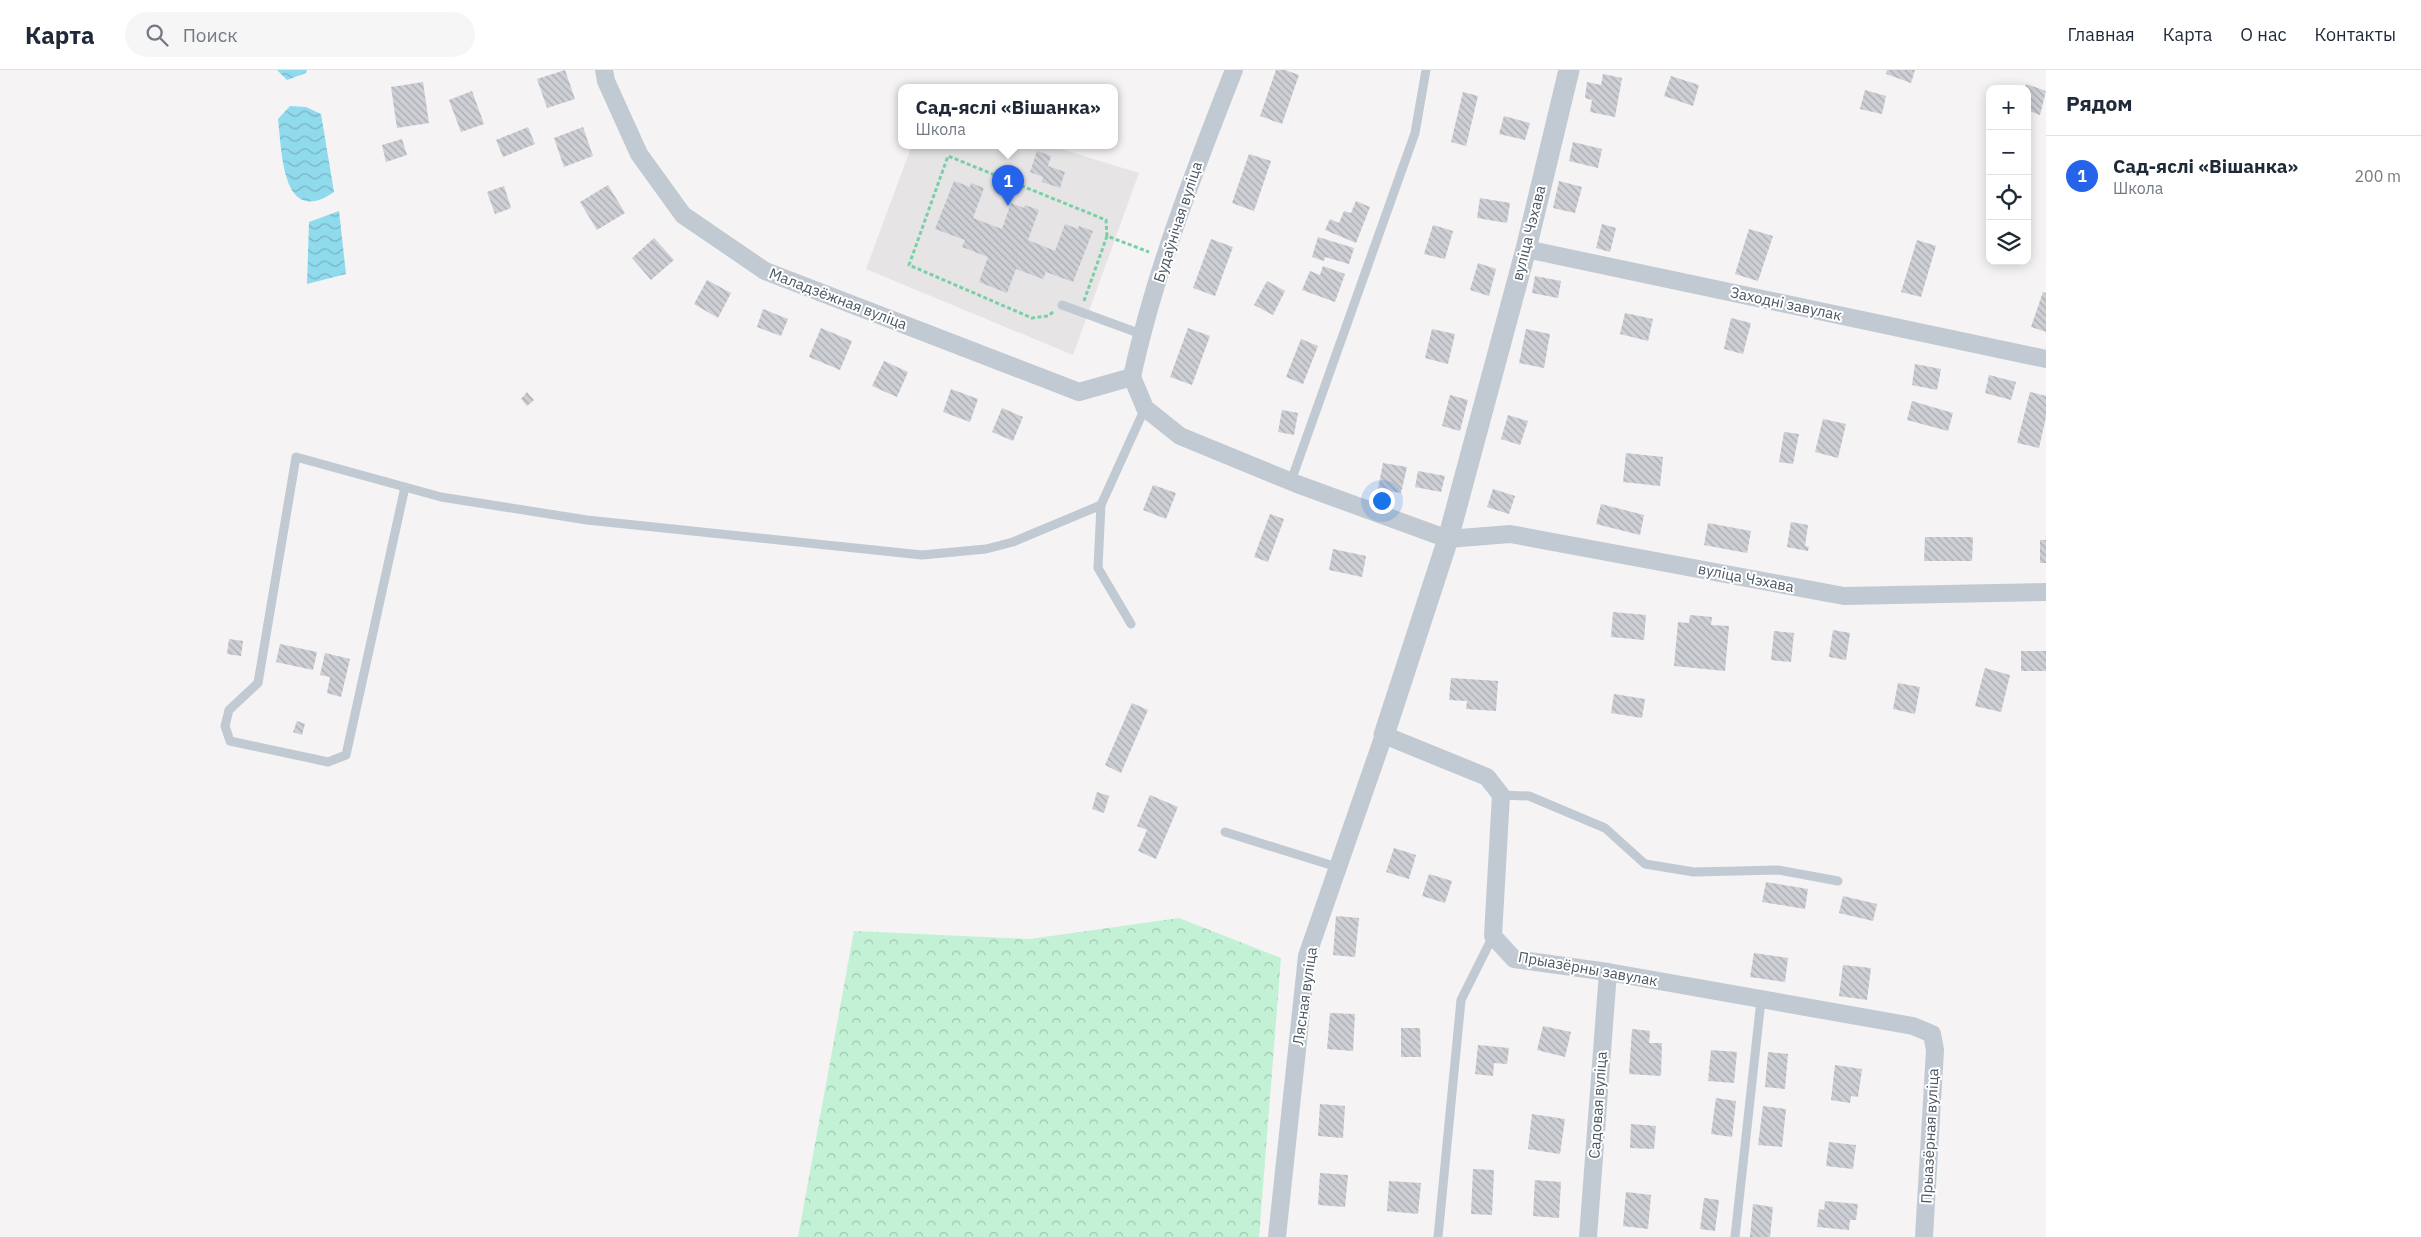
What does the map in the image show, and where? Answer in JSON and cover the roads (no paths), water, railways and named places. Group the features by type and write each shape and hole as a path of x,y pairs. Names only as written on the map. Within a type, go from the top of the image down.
{"street":[{"name":"Маладзёжная вуліца","path":"604,70 606,81 639,154 683,215 765,271 1079,392 1132,377"},
{"name":"Будаўнічая вуліца","path":"1132,377 1142,334 1166,258 1198,162 1234,70"},
{"name":"вуліца Чэхава","path":"1384,735 1448,539 1526,249 1569,70"},
{"name":"Заходні завулак","path":"1526,249 2046,359"},
{"name":"вуліца Чэхава","path":"1132,377 1146,408 1180,436 1291,481 1448,539 1510,534 1844,596 2046,592"},
{"path":"1384,735 1488,777 1501,795 1493,936"},
{"name":"Лясная вуліца","path":"1277,1237 1307,956 1384,735"},
{"name":"Прыазёрны завулак","path":"1493,936 1514,959 1608,972 1913,1026 1932,1034"},
{"name":"Садовая вуліца","path":"1588,1237 1608,972"},
{"name":"Прыазёрная вуліца","path":"1924,1237 1935,1050 1932,1034"}],"lane":[{"path":"1291,481 1415,133 1426,70"},
{"path":"1062,305 1142,334"},
{"path":"1131,624 1098,568 1101,505 1146,408"},
{"path":"406,487 346,755 328,762 230,741 224,726 229,710 258,683 296,457 406,487 441,497 587,520 922,555 986,549 1013,542 1101,505"},
{"path":"1501,795 1529,796 1605,828 1645,864 1694,872 1778,870 1838,881"},
{"path":"1225,832 1337,867"},
{"path":"1438,1237 1461,1000 1493,936"},
{"path":"1735,1237 1761,1000"}],"water":[{"path":"277,70 307,70 306,73 287,80"},
{"path":"290,106 306,107 321,114 334,192 317,201 304,200 294,193 288,181 281,149 278,119"},
{"path":"339,211 346,274 307,284 309,222"}],"place":[{"name":"Сад-яслі «Вішанка»","path":"1008,206"}]}
